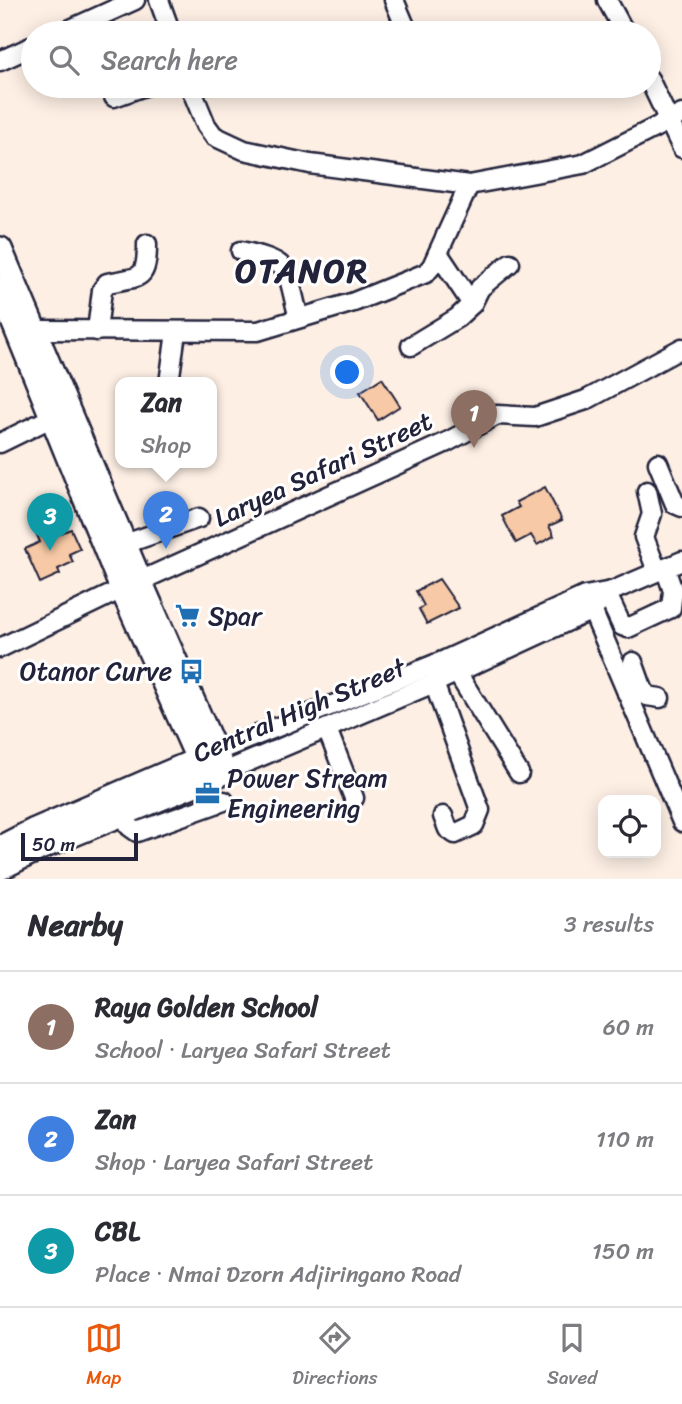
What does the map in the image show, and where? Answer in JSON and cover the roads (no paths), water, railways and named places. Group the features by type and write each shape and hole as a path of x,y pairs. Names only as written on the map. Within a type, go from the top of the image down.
{"main road":[{"path":"0,249 125,544 131,585"},
{"path":"0,289 53,416 211,766"},
{"name":"Central High Street","path":"0,868 124,815 211,766"},
{"name":"Central High Street","path":"0,848 35,830 211,766"}],"street":[{"path":"89,21 135,0"},
{"path":"159,0 167,21"},
{"path":"394,0 403,21"},
{"path":"607,0 618,21"},
{"path":"0,61 21,51"},
{"path":"661,96 676,118 682,148"},
{"path":"195,98 206,125 214,136 244,150 310,164 468,185 583,164 676,118"},
{"path":"34,330 258,331 418,279 432,266 468,185"},
{"path":"97,331 102,290 107,283 138,278 143,273 147,265 147,244"},
{"path":"241,251 273,258 284,265 299,318"},
{"path":"438,253 472,304"},
{"path":"411,346 457,318 472,304 480,288 510,263"},
{"path":"170,377 176,332"},
{"name":"Laryea Safari Street","path":"0,648 131,585 447,442 497,415 535,416 586,400 682,348"},
{"path":"0,443 53,416"},
{"path":"658,463 674,504 682,507"},
{"path":"610,593 622,626 634,626 671,608 674,601 668,566 645,537 652,513 647,491"},
{"path":"125,544 199,518"},
{"name":"Central High Street","path":"211,766 585,596 610,593 668,566"},
{"name":"Central High Street","path":"211,766 327,729 434,683 592,610 610,593"},
{"path":"592,610 634,690 682,822"},
{"path":"633,662 634,690"},
{"path":"456,671 519,774"},
{"path":"434,683 480,810 474,825 455,834 448,829 443,816"},
{"path":"634,690 660,698"},
{"path":"327,729 354,798"},
{"path":"124,815 130,827 137,832 224,801"}],"place":[{"name":"Raya Golden School","path":"474,448"},
{"name":"Zan","path":"166,549"},
{"name":"CBL","path":"50,551"},
{"name":"Spar","path":"188,616"},
{"name":"Otanor Curve","path":"192,671"},
{"name":"Power Stream Engineering","path":"207,793"}],"district":[{"name":"OTANOR","path":"302,271"}]}
